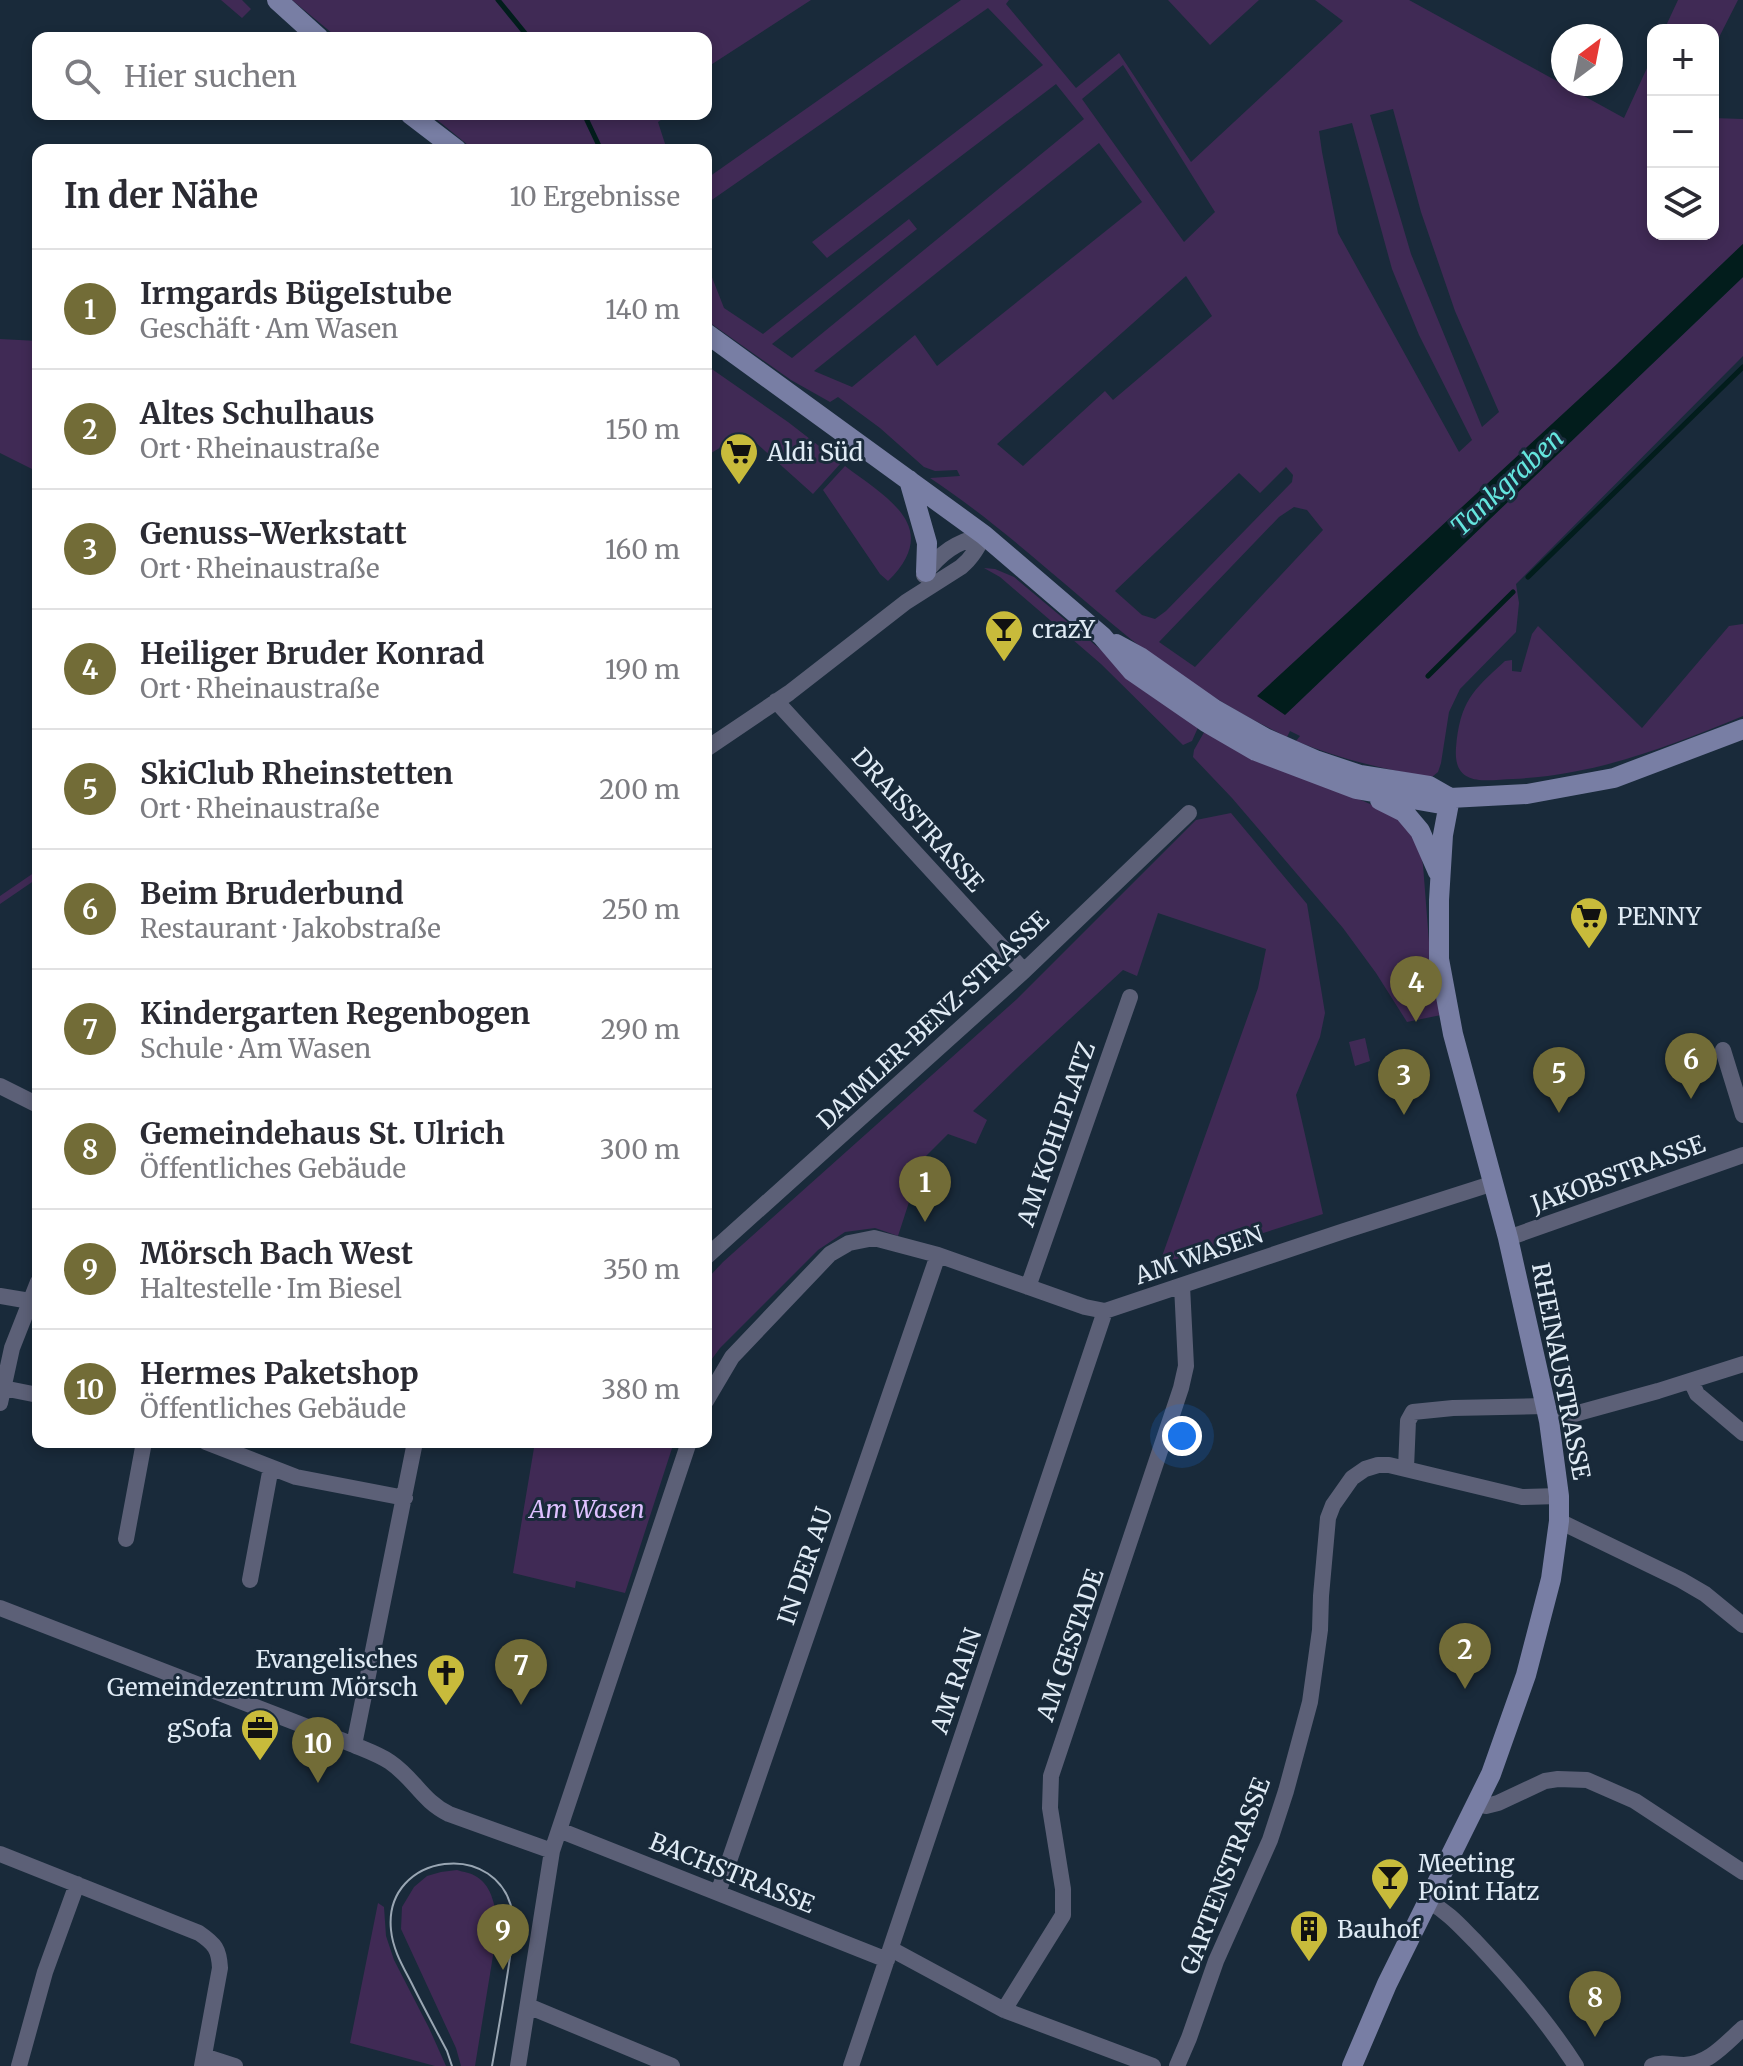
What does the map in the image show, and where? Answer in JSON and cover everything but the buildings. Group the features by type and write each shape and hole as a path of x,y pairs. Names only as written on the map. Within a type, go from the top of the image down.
{"main road":[{"path":"277,0 312,32"},
{"path":"418,120 449,144"},
{"path":"712,337 984,535 1102,636 1132,671 1206,722 1256,751 1359,790 1404,812 1420,831 1440,878"},
{"path":"909,480 927,543 926,572"},
{"path":"1102,636 1140,657 1214,709 1265,738 1360,775 1429,786 1450,798"},
{"path":"1359,790 1441,804 1450,798 1527,794 1614,778 1743,729"},
{"name":"RHEINAUSTRASSE","path":"1352,2066 1387,1984 1502,1747 1526,1675 1551,1579 1559,1521 1559,1496 1547,1414 1508,1238 1453,1034 1439,959 1440,878 1450,798"}],"street":[{"path":"906,602 926,572 952,546 984,535"},
{"path":"712,745 776,701 906,602 968,562 984,535"},
{"name":"DRAISSTRASSE","path":"776,701 1024,971"},
{"name":"DAIMLER-BENZ-STRASSE","path":"712,1249 764,1207 1024,971 1189,813"},
{"name":"AM KOHLPLATZ","path":"1028,1287 1130,997"},
{"path":"1723,1050 1743,1115"},
{"path":"0,1086 32,1102"},
{"name":"JAKOBSTRASSE","path":"1508,1238 1743,1155"},
{"name":"AM WASEN","path":"1105,1311 1494,1183"},
{"path":"712,1391 732,1357 830,1254 849,1243 874,1238 938,1255 1085,1307 1105,1311"},
{"name":"IN DER AU","path":"718,1893 938,1255"},
{"name":"AM GESTADE","path":"1004,2010 1063,1915 1063,1889 1050,1808 1051,1776 1181,1388 1186,1366 1182,1286"},
{"path":"0,1296 30,1301"},
{"path":"32,1296 12,1348 1,1395 32,1395"},
{"name":"AM RAIN","path":"851,2066 1105,1311"},
{"path":"1406,1468 1408,1421 1413,1412 1453,1408 1547,1414 1691,1381 1743,1364"},
{"path":"1691,1381 1697,1394 1743,1433"},
{"path":"126,1539 143,1448"},
{"path":"222,1448 296,1477 405,1498"},
{"path":"354,1745 414,1448"},
{"path":"518,2066 552,1851 687,1448"},
{"name":"GARTENSTRASSE","path":"1177,2066 1216,1961 1270,1840 1286,1791 1310,1702 1320,1630 1328,1518 1342,1490 1365,1469 1389,1465 1522,1497 1559,1496"},
{"path":"250,1580 271,1467"},
{"path":"1559,1521 1681,1580 1705,1594 1743,1625"},
{"path":"0,1608 354,1745 389,1761 434,1807 552,1851"},
{"path":"1478,1801 1486,1806 1498,1803 1545,1781 1587,1780 1635,1801 1743,1872"},
{"name":"BACHSTRASSE","path":"559,1830 718,1893 889,1954 1004,2010 1153,2066"},
{"path":"0,1854 199,1933 212,1942 219,1954 220,1968 203,2061 235,2066"},
{"path":"19,2066 45,1972 77,1884"},
{"path":"1428,1901 1444,1910 1504,1972 1576,2066"},
{"path":"528,2006 672,2066"},
{"path":"1652,2066 1658,2063 1686,2065 1708,2059 1743,2028"}],"green space":[{"path":"221,0 242,0 251,9 242,18"},
{"path":"292,0 811,0 712,64 712,32 331,32"},
{"path":"961,0 1009,0 1006,4 1076,88 1119,53 1191,162 1343,21 1315,0 1409,0 1551,78 1551,96 1584,96 1624,118 1647,68 1647,240 1719,240 1719,118 1743,119 1743,244 1616,365 1285,715 1743,277 1743,356 1516,584 1519,603 1516,632 1460,689 1449,712 1441,763 1432,777 1346,758 1296,741 1300,736 1290,731 1287,737 1197,686 1146,651 1013,540 930,478 960,476 957,470 935,471 924,467 880,428 838,397 830,402 791,380 712,324 712,277 724,308 763,334 909,219 917,229 772,344 792,358 1084,119 1056,84 827,258 812,242 1043,65 988,8 712,200 712,175","holes":["1123,65 1215,212 1184,242 1082,99","1393,109 1421,212 1455,311 1499,412 1482,427 1411,254 1370,115","1352,123 1392,269 1419,335 1472,440 1459,452 1338,233 1319,131","1099,143 1142,202 937,366 915,335 852,387 814,371","1186,276 1212,316 1113,400 1105,391 1023,466 997,444","1286,467 1293,475 1292,482 1155,619 1142,615 1115,591 1239,473 1260,493","1294,507 1307,510 1323,530 1195,667 1159,642 1279,517"]},
{"path":"1168,0 1259,0 1210,45"},
{"path":"1678,0 1738,0 1719,37 1719,24 1667,24"},
{"path":"437,120 661,120 658,122 665,144 467,144"},
{"path":"0,339 32,341 32,469 0,453"},
{"path":"712,369 841,463 813,494 745,433 712,452"},
{"path":"845,466 892,502 910,529 910,545 904,562 888,581 880,574 823,490"},
{"path":"984,568 1014,577 1137,680 1200,723 1192,741 1183,745 1101,664 1000,577"},
{"path":"1743,624 1743,716 1659,749 1574,772 1482,780 1466,776 1460,770 1456,761 1458,732 1470,698 1505,661 1512,660 1512,671 1521,672 1532,634 1538,626 1642,728 1729,626"},
{"path":"1207,727 1386,811 1409,827 1418,840 1423,865 1430,955 1441,1015 1407,1022 1343,928 1193,757"},
{"path":"1231,813 1307,904 1325,1013 1320,1037 1296,1095 1323,1214 1187,1257 1160,1262 1258,988 1266,949 1158,913 1137,976 1123,970 973,1111 987,1120 976,1144 948,1134 923,1159 898,1236 875,1228 845,1232 818,1250 712,1359 712,1274 1017,999 1196,820"},
{"path":"32,874 32,882 0,904 0,896"},
{"path":"1365,1038 1370,1061 1355,1066 1349,1042"},
{"name":"Am Wasen","path":"534,1448 672,1448 625,1593 576,1581 575,1588 513,1573"},
{"path":"457,1870 475,1876 487,1886 498,1925 475,2066 461,2066 456,2048 401,1929 402,1907 414,1887 427,1876"},
{"path":"378,1903 384,1907 386,1936 394,1960 446,2066 435,2066 350,2043"}],"water":[{"name":"Tankgraben","path":"1743,244 1743,277 1285,715 1257,696 1616,365"}],"waterway":[{"path":"498,0 524,32"},
{"path":"587,120 598,144"},
{"path":"1528,577 1743,367"},
{"path":"1428,676 1513,592"}],"tram line":[{"path":"452,2066 399,1959 391,1930 393,1904 405,1884 423,1870 444,1864 467,1865 488,1873 504,1890 513,1915 512,1945 492,2066"}],"place":[{"name":"Aldi Süd","path":"739,486"},
{"name":"crazY","path":"1004,663"},
{"name":"PENNY","path":"1589,950"},
{"name":"Heiliger Bruder Konrad","path":"1416,1022"},
{"name":"Beim Bruderbund","path":"1691,1099"},
{"name":"SkiClub Rheinstetten","path":"1559,1113"},
{"name":"Genuss-Werkstatt","path":"1404,1115"},
{"name":"Irmgards BügeIstube","path":"925,1222"},
{"name":"Altes Schulhaus","path":"1465,1689"},
{"name":"Kindergarten Regenbogen","path":"521,1705"},
{"name":"Evangelisches Gemeindezentrum Mörsch","path":"446,1707"},
{"name":"gSofa","path":"260,1762"},
{"name":"Hermes Paketshop","path":"318,1783"},
{"name":"Meeting Point Hatz","path":"1390,1911"},
{"name":"Bauhof","path":"1309,1963"},
{"name":"Mörsch Bach West","path":"503,1970"},
{"name":"Gemeindehaus St. Ulrich","path":"1595,2037"}]}
